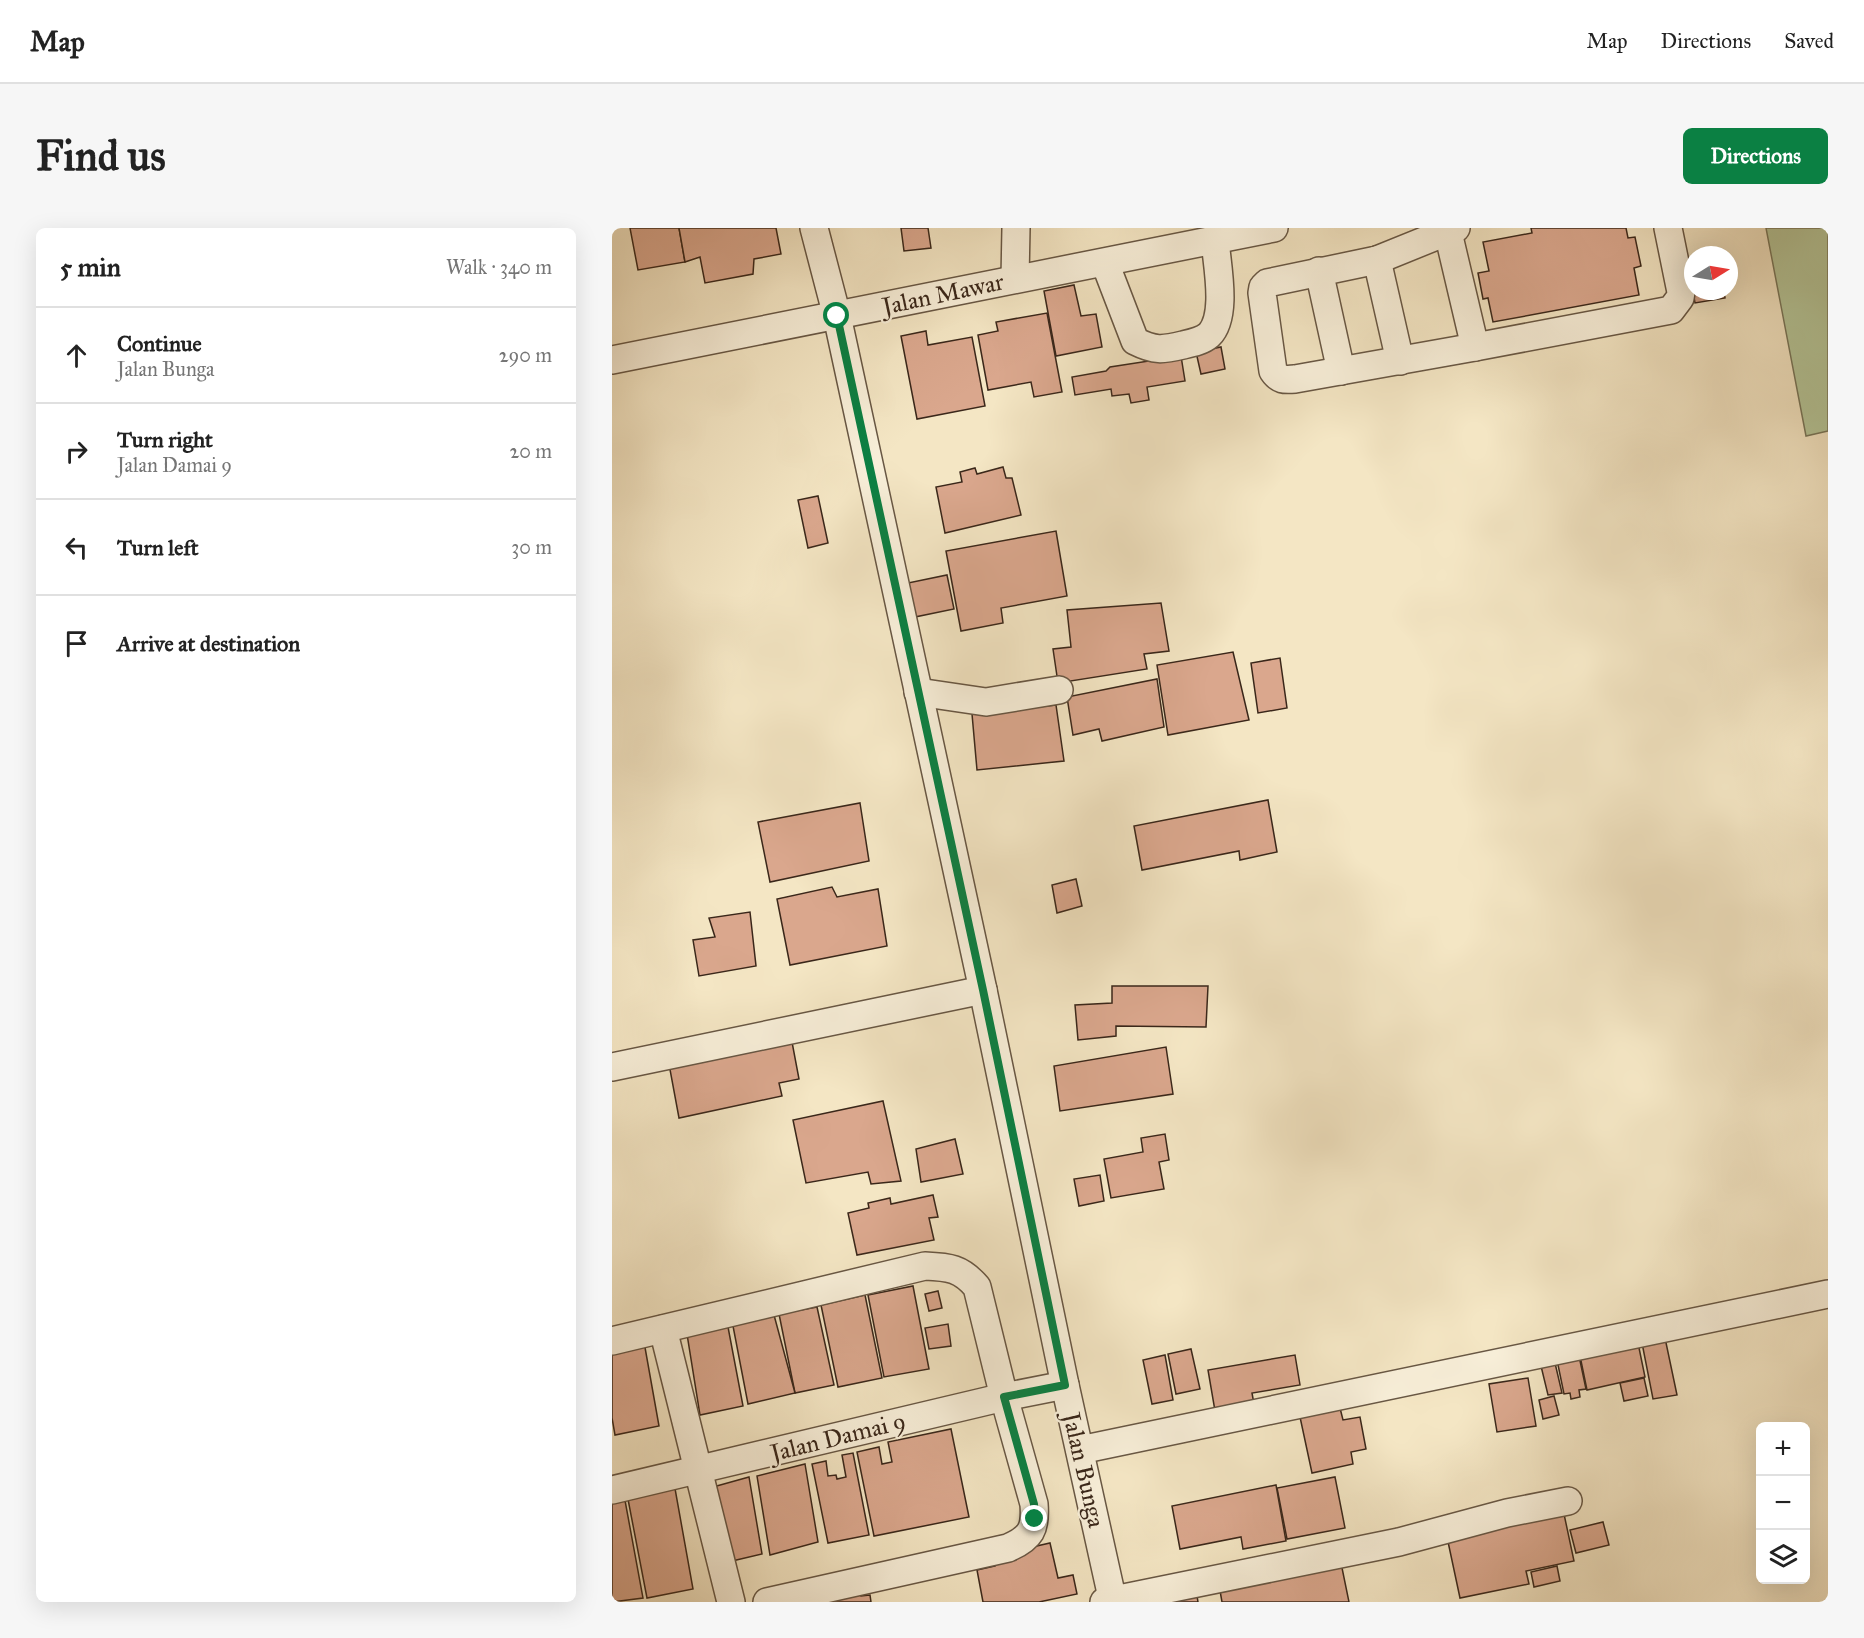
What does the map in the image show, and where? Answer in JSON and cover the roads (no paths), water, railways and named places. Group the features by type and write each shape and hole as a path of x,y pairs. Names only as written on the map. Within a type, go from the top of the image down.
{"street":[{"name":"Jalan Bunga","path":"814,228 837,316 983,990 1110,1601"},
{"path":"1016,228 1016,279"},
{"name":"Jalan Mawar","path":"612,360 1274,228"},
{"path":"1475,347 1450,229 1377,260 1270,281 1263,287 1273,371 1284,380 1400,361 1475,347 1671,310 1680,298 1681,292 1668,228"},
{"path":"1105,263 1135,341 1151,349 1162,350 1200,341 1209,335 1216,324 1220,312 1215,240"},
{"path":"1377,260 1400,361"},
{"path":"1319,271 1341,371"},
{"path":"918,692 986,702 1059,690"},
{"path":"612,1067 983,990"},
{"path":"612,1341 925,1266 959,1270 977,1287 1004,1397 1034,1504 1035,1519 1028,1536 1008,1548 767,1602"},
{"path":"1080,1450 1828,1294"},
{"path":"663,1329 731,1602"},
{"name":"Jalan Damai 9","path":"612,1490 1004,1397 1065,1385"},
{"path":"1110,1601 1399,1542 1507,1513 1568,1501"}]}
